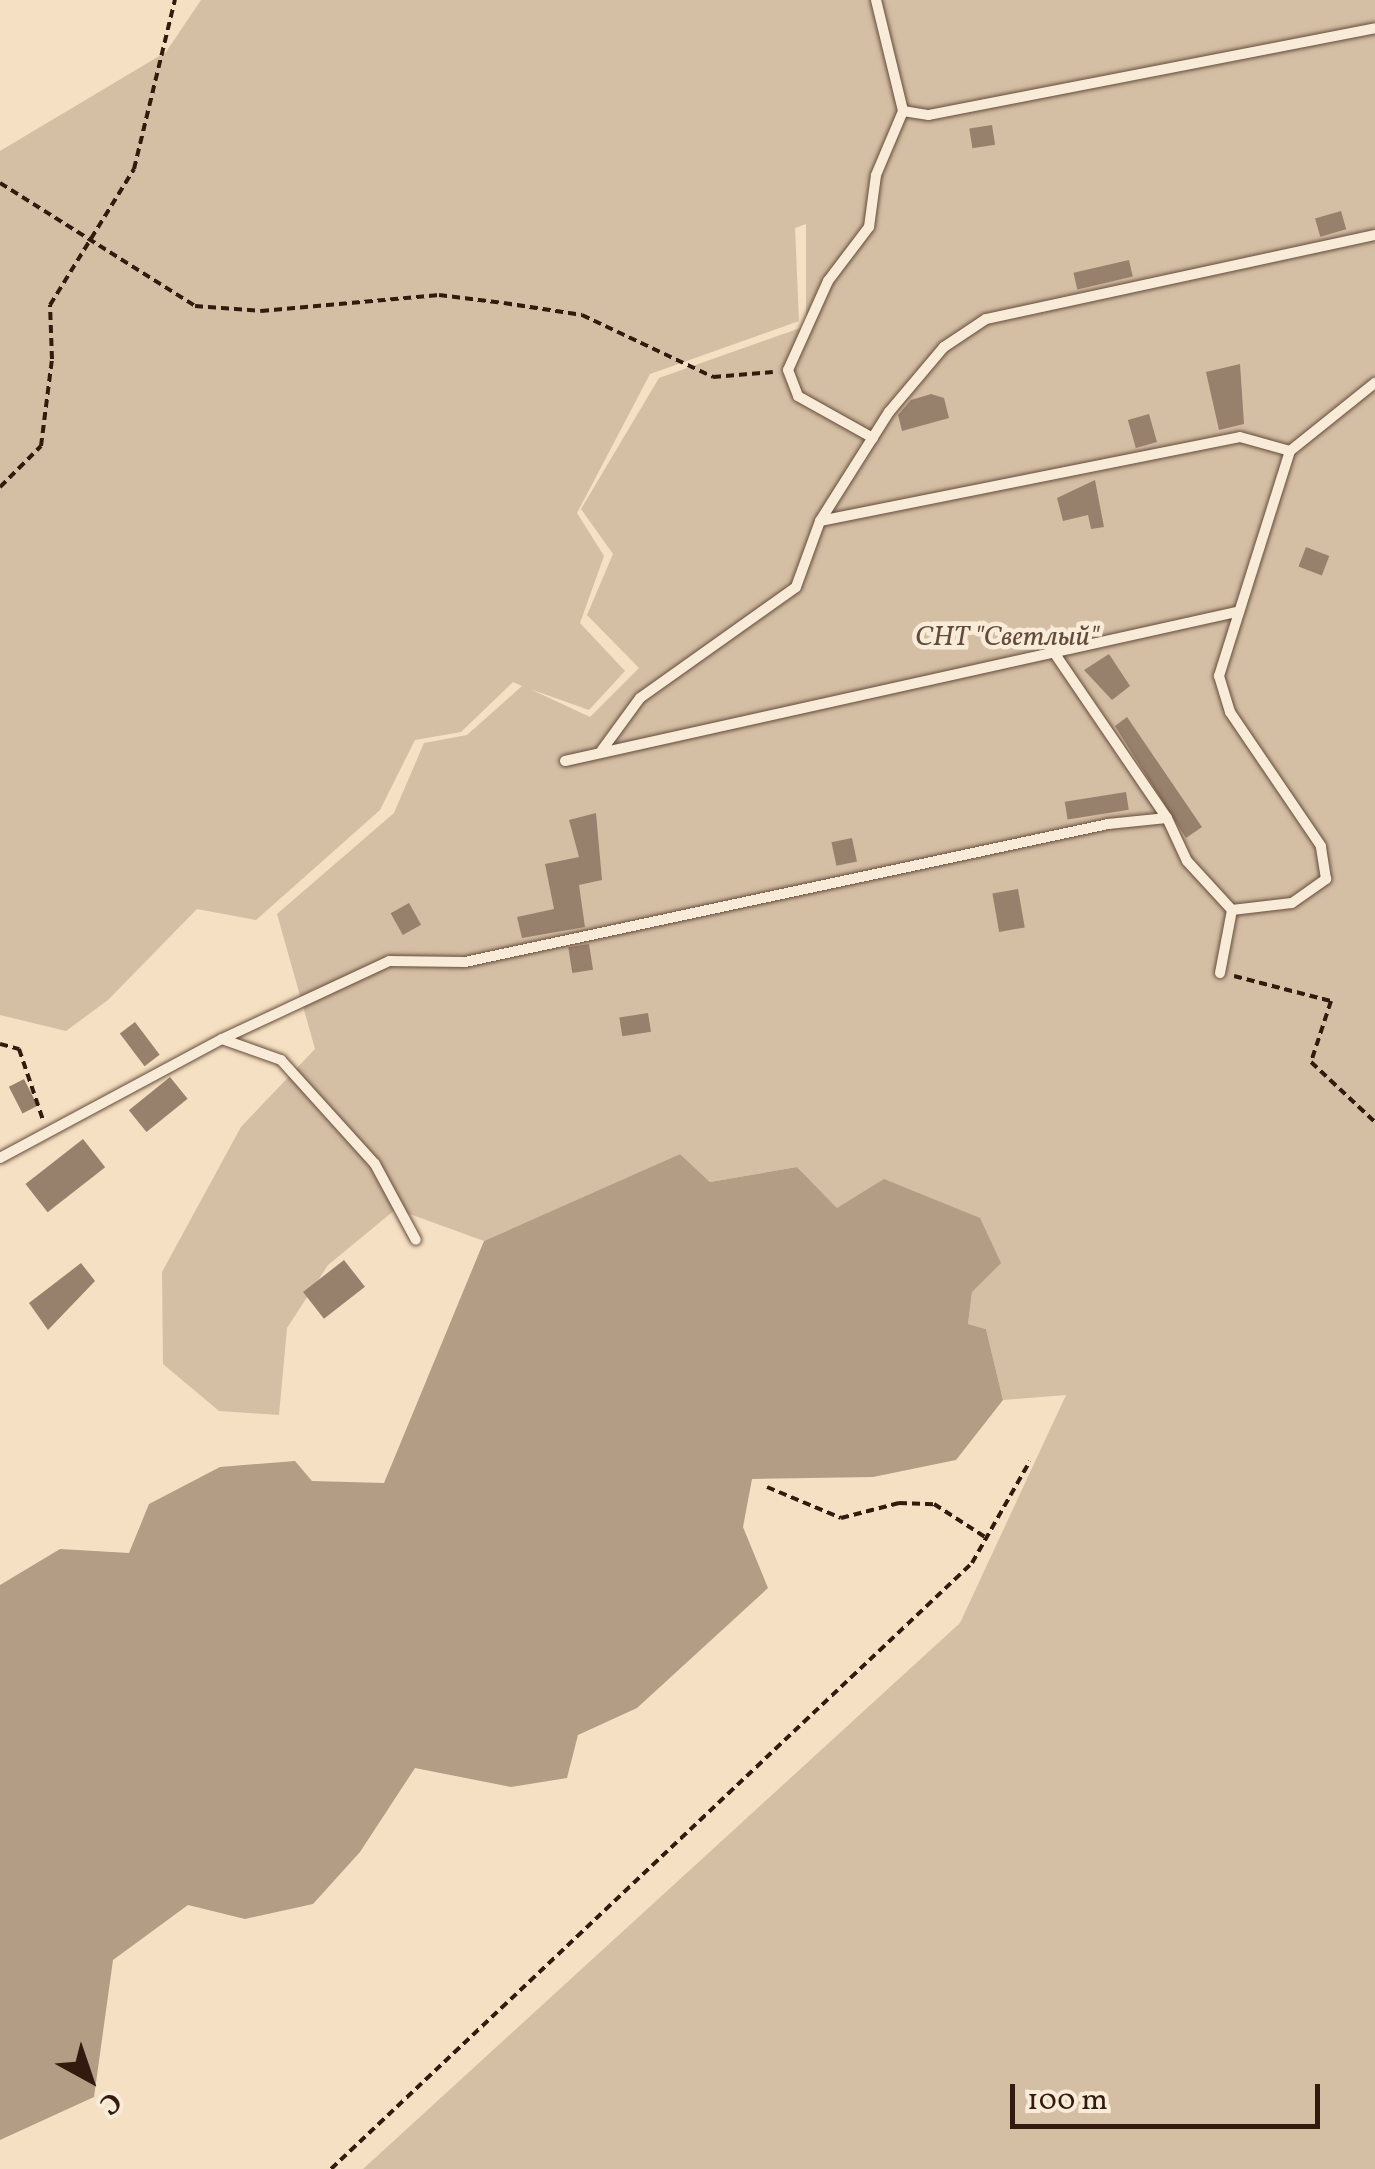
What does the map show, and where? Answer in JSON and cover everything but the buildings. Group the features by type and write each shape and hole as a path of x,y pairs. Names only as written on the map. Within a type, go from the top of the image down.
{"lane":[{"path":"873,438 798,396 788,370 828,281 869,227 876,174 904,111 876,0"},
{"path":"904,111 929,116 1375,28"},
{"path":"602,750 640,698 796,587 820,521 873,438 944,347 986,319 1375,235"},
{"path":"1232,910 1292,903 1326,878 1321,846 1230,712 1219,676 1236,612 1290,451 1375,383"},
{"path":"820,521 1240,437 1290,451"},
{"path":"566,762 602,750 1236,612"},
{"path":"1053,651 1168,818 1187,860 1232,910"},
{"path":"0,1158 222,1039 389,960 465,962 1108,824 1168,818"},
{"path":"1220,973 1232,910"},
{"path":"222,1039 282,1060 375,1164 416,1240"}],"path":[{"path":"0,487 41,446 52,358 50,305 134,170 175,0"},
{"path":"0,183 88,244 196,306 261,311 472,299 582,315 713,378 788,370"},
{"path":"1220,973 1332,1001 1311,1062 1375,1122"},
{"path":"0,1044 20,1048 48,1132"},
{"path":"331,2169 972,1564 1030,1460"},
{"path":"767,1487 841,1518 900,1503 934,1504 988,1539"}],"green space":[{"name":"СНТ \"Светлый\"","path":"201,0 1375,0 1375,2169 363,2169 960,1623 1066,1395 1003,1400 986,1329 968,1324 972,1292 837,1208 797,1167 710,1182 680,1154 484,1241 396,1209 328,1265 287,1328 279,1415 219,1411 163,1364 162,1272 241,1127 315,1049 277,914 394,813 424,743 467,735 522,686 513,682 461,732 415,740 380,810 256,920 197,909 108,1000 66,1031 0,1015 0,151 166,52","holes":["806,224 806,326 659,378 581,509 613,554 587,615 639,668 590,717 530,689 589,710 625,671 580,623 604,556 577,513 650,374 799,321 795,228"]}],"shaded area":[{"path":"680,1154 710,1182 797,1167 837,1208 884,1179 980,1218 1001,1263 972,1292 968,1324 986,1329 1003,1400 956,1460 873,1477 752,1479 743,1527 768,1588 637,1708 578,1735 567,1778 511,1787 415,1768 360,1852 313,1904 245,1919 188,1905 113,1960 94,2097 0,2140 0,1585 60,1549 129,1553 149,1504 220,1467 295,1461 312,1481 384,1483 484,1241"}]}
